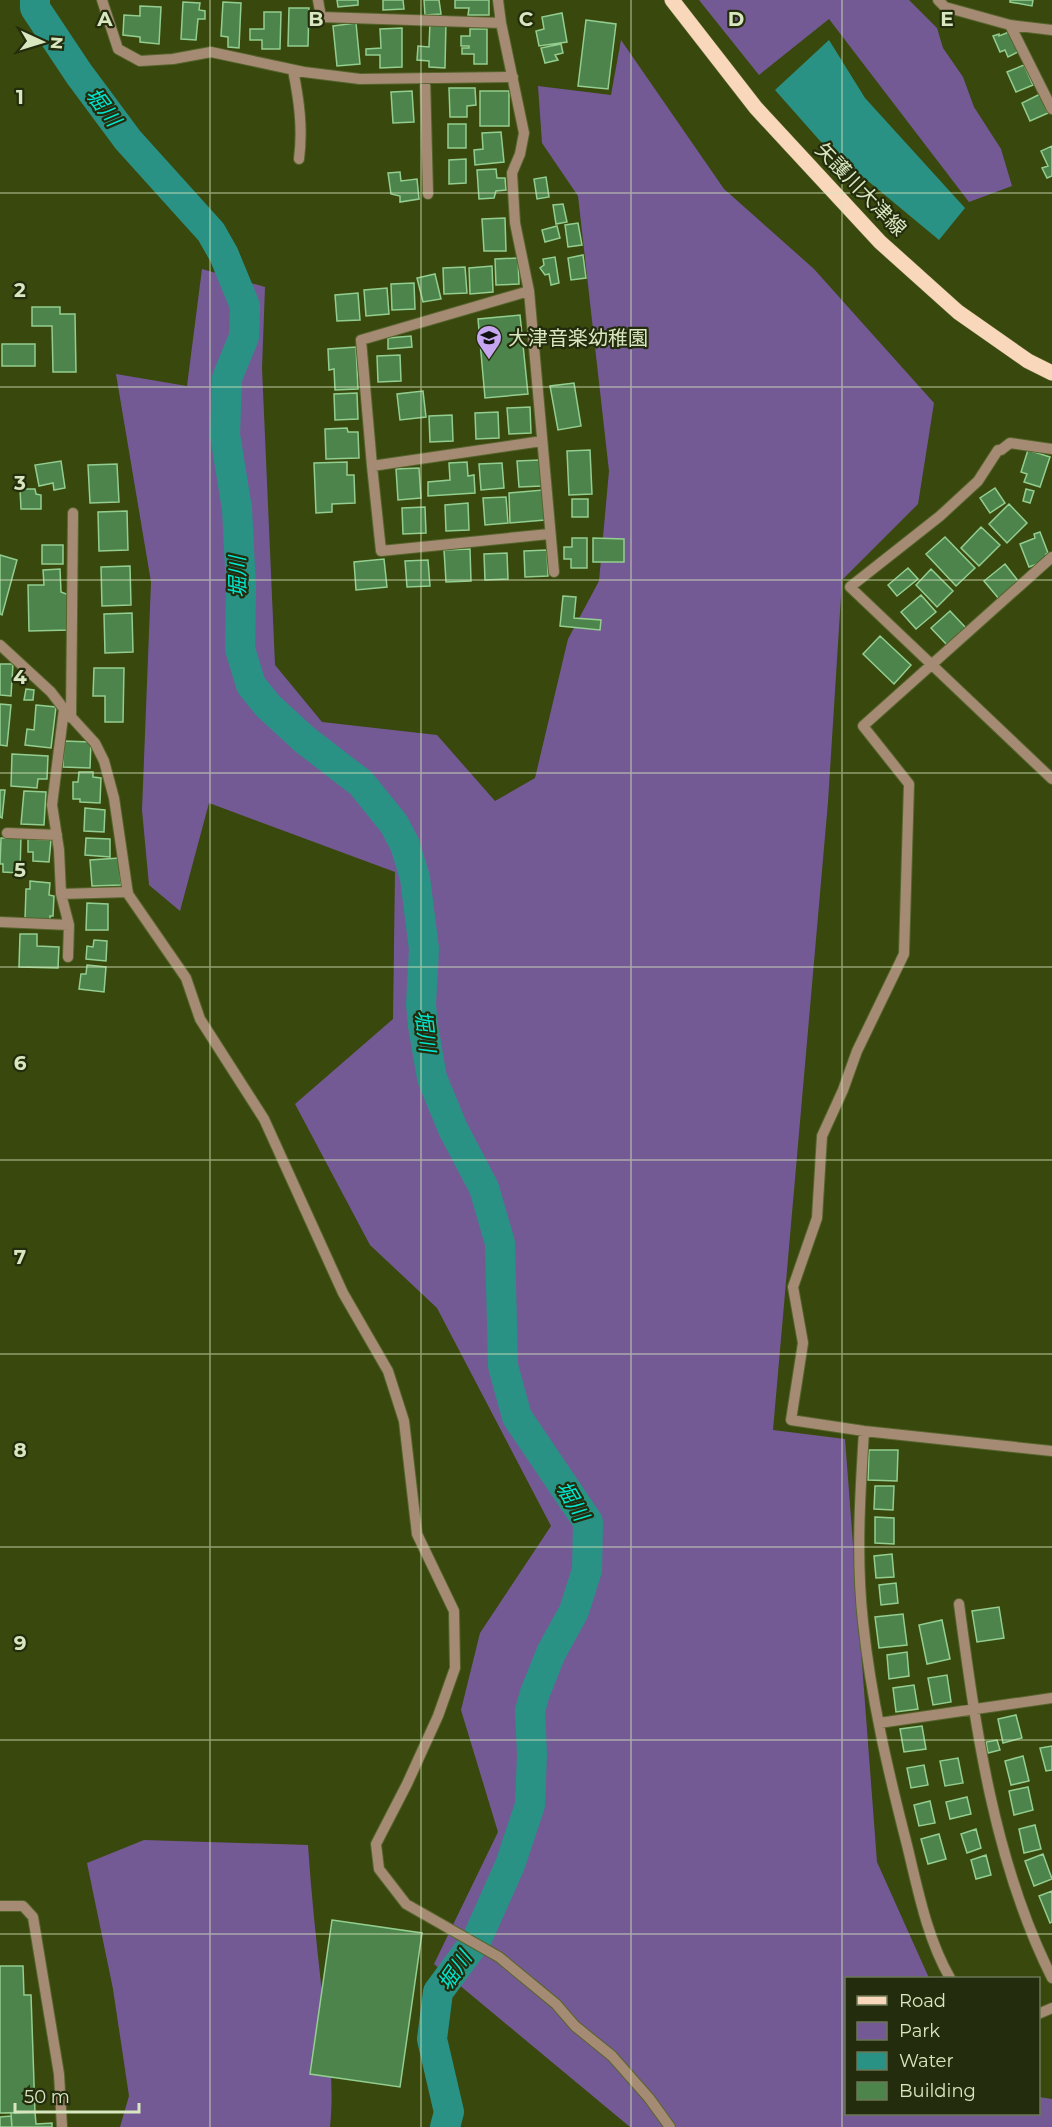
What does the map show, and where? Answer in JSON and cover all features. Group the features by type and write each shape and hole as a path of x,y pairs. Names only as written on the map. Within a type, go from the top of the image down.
{"main road":[{"name":"矢護川大津線","path":"672,0 756,108 880,242 958,312 1028,361 1052,373"}],"street":[{"path":"102,0 118,49 140,61 211,52 293,70 360,79 513,77"},
{"path":"318,0 321,17 501,23"},
{"path":"498,0 524,133 520,154 512,173 515,223 529,291 554,572"},
{"path":"938,0 945,7 1010,25 1052,30"},
{"path":"1010,25 1052,109"},
{"path":"293,70 301,126 299,159"},
{"path":"425,78 428,194"},
{"path":"529,291 361,340 381,551 549,534"},
{"path":"372,466 542,441"},
{"path":"1052,449 1010,443 998,450 978,481 940,516 850,587 1052,779"},
{"path":"68,957 69,925 62,894 52,805 68,714 73,513"},
{"path":"1052,557 863,726 909,784 904,954 857,1051 843,1090 822,1136 817,1218 793,1287 803,1343 791,1420 864,1431 1052,1450"},
{"path":"0,645 51,692 95,743 104,761 114,798 128,892 186,978 200,1019 264,1119 343,1293 388,1371 404,1420 417,1534 454,1611 455,1668 438,1716 376,1844 379,1869 406,1904 499,1957 556,2004 575,2026 612,2056 649,2098 670,2127"},
{"path":"7,833 57,836"},
{"path":"62,894 128,892"},
{"path":"0,922 69,925"},
{"path":"864,1431 858,1530 862,1598 874,1704 884,1757 928,1930 950,1977"},
{"path":"959,1604 973,1711 990,1799 1010,1873 1037,1948 1052,1978"},
{"path":"879,1723 1052,1698"},
{"path":"0,1906 23,1906 33,1917 59,2074 62,2127"}],"green space":[{"path":"699,0 909,0 937,28 943,48 963,77 974,107 1001,149 1012,186 969,202 829,19 759,75"},
{"path":"621,40 724,189 814,269 934,403 918,504 842,580 828,802 773,1430 845,1439 877,1862 929,1977 845,1977 845,2115 1040,2115 1040,2097 1052,2099 1052,2127 630,2127 434,1964 498,1832 461,1710 480,1633 551,1526 437,1308 370,1245 295,1104 393,1019 395,872 209,803 180,911 149,885 142,810 151,582 116,374 187,386 202,269 265,287 262,368 275,665 322,722 437,735 495,801 535,778 568,639 599,581 609,471 578,196 542,143 538,86 611,95"},
{"path":"144,1840 308,1845 315,1932 330,2055 332,2091 330,2127 120,2127 129,2096 113,1989 87,1863"}],"water":[{"path":"829,40 865,98 965,208 939,240 821,142 775,90"}],"building":[{"path":"337,0 358,0 358,5 338,7"},
{"path":"383,0 403,0 404,9 383,10"},
{"path":"424,0 439,0 441,14 425,15"},
{"path":"455,0 489,0 489,15 468,15 469,8 455,8"},
{"path":"1010,0 1033,0 1032,6 1010,2"},
{"path":"183,2 200,3 199,10 205,11 205,19 198,19 196,40 181,39"},
{"path":"223,2 241,3 239,48 228,47 228,37 221,36"},
{"path":"140,6 161,7 159,44 140,42 140,37 123,35 124,15 140,16"},
{"path":"289,8 309,8 308,46 288,46"},
{"path":"264,12 281,12 280,49 262,49 262,40 250,40 250,29 264,29"},
{"path":"562,13 567,42 539,46 536,31 544,29 542,17"},
{"path":"586,20 616,24 608,89 578,86"},
{"path":"430,22 446,22 445,68 429,67 429,61 417,60 418,46 429,47"},
{"path":"356,23 360,64 337,66 333,26"},
{"path":"402,28 402,67 380,68 380,55 366,55 366,49 381,48 380,29"},
{"path":"470,29 487,29 487,64 474,64 474,54 462,54 462,48 469,48 469,46 461,46 461,36 470,36"},
{"path":"1009,32 1018,52 1008,57 1005,50 1000,52 993,36"},
{"path":"561,44 563,53 555,55 558,60 545,63 541,48"},
{"path":"1024,65 1033,85 1016,92 1007,72"},
{"path":"449,88 475,88 476,105 467,106 467,117 450,117"},
{"path":"412,91 414,122 393,123 391,92"},
{"path":"480,91 509,91 509,126 480,126"},
{"path":"1040,94 1048,113 1030,121 1022,103"},
{"path":"448,124 466,124 466,148 448,148"},
{"path":"501,132 504,162 475,165 474,150 483,149 482,133"},
{"path":"1052,146 1052,176 1047,178 1042,168 1048,166 1041,151"},
{"path":"466,159 466,183 449,184 449,160"},
{"path":"496,169 497,178 505,178 506,190 496,191 494,198 479,199 477,170"},
{"path":"400,172 401,181 417,179 419,199 400,202 400,196 391,194 388,173"},
{"path":"546,177 549,197 537,199 534,179"},
{"path":"563,204 567,222 556,224 553,205"},
{"path":"505,218 506,251 484,251 482,219"},
{"path":"578,223 582,245 568,247 565,225"},
{"path":"557,226 560,238 545,242 542,230"},
{"path":"583,255 586,278 571,280 568,258"},
{"path":"555,257 559,283 551,285 549,274 545,275 540,268 544,265 543,259"},
{"path":"518,258 519,284 496,285 495,259"},
{"path":"492,266 493,292 470,294 469,268"},
{"path":"465,267 467,293 444,294 443,268"},
{"path":"435,274 441,299 423,302 417,278"},
{"path":"414,283 415,309 392,310 391,284"},
{"path":"387,288 389,314 366,316 364,290"},
{"path":"358,293 360,320 337,321 335,295"},
{"path":"32,307 60,307 60,314 75,314 76,372 53,372 52,326 32,326"},
{"path":"520,315 528,394 485,398 478,319"},
{"path":"411,336 412,347 388,349 388,338"},
{"path":"2,344 35,344 35,366 2,366"},
{"path":"356,347 358,389 335,390 334,369 329,370 328,349"},
{"path":"400,355 401,381 378,382 377,356"},
{"path":"574,383 581,426 558,430 550,386"},
{"path":"423,391 426,417 400,420 397,394"},
{"path":"357,393 358,419 335,420 334,394"},
{"path":"530,407 531,433 509,434 507,408"},
{"path":"498,412 499,438 476,439 475,413"},
{"path":"452,415 453,441 430,442 429,416"},
{"path":"347,428 348,432 358,432 359,458 326,459 325,429"},
{"path":"590,450 592,494 569,495 567,451"},
{"path":"1028,450 1050,457 1040,487 1024,482 1027,474 1021,472"},
{"path":"540,460 542,486 519,487 517,461"},
{"path":"61,461 65,488 54,490 53,483 39,486 35,465"},
{"path":"347,462 347,475 354,475 355,503 332,504 332,512 316,513 314,463"},
{"path":"467,462 468,476 474,475 475,493 428,496 428,482 450,480 449,463"},
{"path":"502,463 504,488 481,490 479,464"},
{"path":"117,464 119,502 90,503 88,465"},
{"path":"419,468 421,498 398,500 396,469"},
{"path":"995,488 1005,503 990,513 980,498"},
{"path":"20,489 35,489 36,494 41,495 41,509 21,509"},
{"path":"1026,489 1034,491 1030,503 1023,501"},
{"path":"543,490 545,520 510,523 509,493"},
{"path":"506,497 508,523 485,525 483,498"},
{"path":"572,499 588,499 588,517 572,517"},
{"path":"468,503 469,530 446,531 445,505"},
{"path":"1009,504 1027,523 1007,543 989,524"},
{"path":"425,507 426,533 403,534 402,508"},
{"path":"127,511 128,550 99,551 98,512"},
{"path":"981,527 1000,545 979,566 961,548"},
{"path":"1040,532 1048,553 1046,554 1048,560 1029,567 1020,544 1035,538 1034,534"},
{"path":"945,537 975,568 956,586 926,554"},
{"path":"572,538 587,538 587,568 571,568 571,559 564,559 564,547 572,547"},
{"path":"593,538 624,539 624,562 593,562"},
{"path":"42,545 63,545 63,564 42,564"},
{"path":"470,549 471,581 446,582 444,550"},
{"path":"547,550 548,576 525,577 524,551"},
{"path":"507,553 508,579 485,580 484,554"},
{"path":"0,555 17,560 2,615 0,614"},
{"path":"384,559 387,587 356,590 354,562"},
{"path":"428,560 430,586 407,587 405,561"},
{"path":"1005,564 1019,582 999,599 984,581"},
{"path":"130,566 131,605 102,606 101,567"},
{"path":"908,568 918,579 897,596 888,585"},
{"path":"60,569 61,592 69,595 70,630 29,631 28,585 44,585 43,570"},
{"path":"931,569 953,591 937,607 916,585"},
{"path":"921,595 936,612 916,629 901,612"},
{"path":"563,596 576,597 574,618 601,620 600,630 560,626"},
{"path":"950,611 966,628 947,645 931,628"},
{"path":"132,613 133,652 105,653 104,614"},
{"path":"880,636 911,665 894,684 863,654"},
{"path":"0,664 13,664 11,696 0,695"},
{"path":"94,668 124,668 123,722 105,722 105,696 93,696"},
{"path":"26,689 34,690 33,700 24,700"},
{"path":"0,704 11,705 7,746 0,745"},
{"path":"36,705 56,707 51,748 25,745 27,729 34,730"},
{"path":"64,741 91,742 90,768 63,767"},
{"path":"12,754 48,756 47,779 38,779 37,788 11,786"},
{"path":"79,772 93,772 93,777 101,778 100,803 80,802 80,799 73,799 73,782 78,782"},
{"path":"0,790 5,790 2,818 0,817"},
{"path":"24,791 46,792 44,825 21,824"},
{"path":"85,808 105,810 104,832 84,831"},
{"path":"6,835 21,836 20,873 3,872 3,864 0,864 1,838 7,838"},
{"path":"86,838 110,839 110,857 85,855"},
{"path":"28,839 51,840 49,862 33,861 33,852 28,852"},
{"path":"119,858 121,885 92,886 90,860"},
{"path":"30,881 50,883 49,895 54,896 53,916 50,916 50,921 25,919 26,889 30,889"},
{"path":"87,903 108,904 108,930 86,930"},
{"path":"20,934 37,934 37,946 59,947 58,968 19,967"},
{"path":"94,940 107,941 106,961 86,959 87,946 93,947"},
{"path":"87,965 106,967 104,992 79,989 81,974 86,974"},
{"path":"869,1450 898,1450 897,1481 868,1480"},
{"path":"875,1486 894,1486 893,1510 874,1509"},
{"path":"875,1517 894,1518 894,1544 875,1543"},
{"path":"892,1554 894,1577 876,1578 874,1556"},
{"path":"896,1583 898,1603 881,1605 879,1585"},
{"path":"999,1607 1004,1638 977,1642 972,1611"},
{"path":"903,1614 907,1645 879,1648 875,1617"},
{"path":"942,1620 950,1659 927,1664 919,1625"},
{"path":"907,1652 909,1676 889,1679 887,1655"},
{"path":"947,1675 951,1702 933,1705 928,1678"},
{"path":"914,1685 918,1709 896,1712 893,1688"},
{"path":"1016,1715 1022,1738 1003,1743 998,1719"},
{"path":"922,1726 926,1749 904,1752 900,1729"},
{"path":"997,1740 1000,1750 988,1753 986,1742"},
{"path":"1052,1746 1052,1770 1046,1771 1040,1748"},
{"path":"1023,1756 1029,1781 1011,1785 1005,1761"},
{"path":"958,1758 963,1783 945,1786 940,1761"},
{"path":"924,1765 928,1785 911,1788 907,1768"},
{"path":"1028,1787 1033,1810 1014,1815 1009,1791"},
{"path":"967,1797 971,1814 950,1819 946,1802"},
{"path":"930,1801 935,1823 919,1826 914,1805"},
{"path":"1035,1825 1041,1849 1024,1853 1019,1829"},
{"path":"976,1829 981,1848 967,1853 961,1834"},
{"path":"939,1834 946,1859 928,1864 921,1839"},
{"path":"1043,1854 1052,1879 1034,1886 1025,1861"},
{"path":"986,1855 991,1875 976,1879 971,1860"},
{"path":"1052,1891 1052,1922 1050,1923 1039,1896"},
{"path":"332,1920 422,1933 400,2087 310,2074"},
{"path":"0,1966 23,1966 24,1995 31,1995 35,2112 0,2113"},
{"path":"35,2112 36,2124 52,2123 52,2127 12,2127 11,2113"},
{"path":"11,2116 12,2127 0,2127 0,2117"}],"waterway":[{"name":"堀川","path":"35,0 35,8 79,74 128,140 211,232 224,255 245,306 244,337 227,378 225,435 237,509 241,587 240,649 251,685 268,706 305,740 361,783 394,824 405,845 415,878 424,949 421,1004 432,1078 453,1129 484,1188 500,1243 503,1366 517,1417 588,1522 587,1570 574,1611 551,1653 530,1711 532,1754 530,1805 510,1865 477,1939 438,1992 432,2039 449,2112 445,2127"}],"place":[{"name":"大津音楽幼稚園","path":"489,361"}]}
